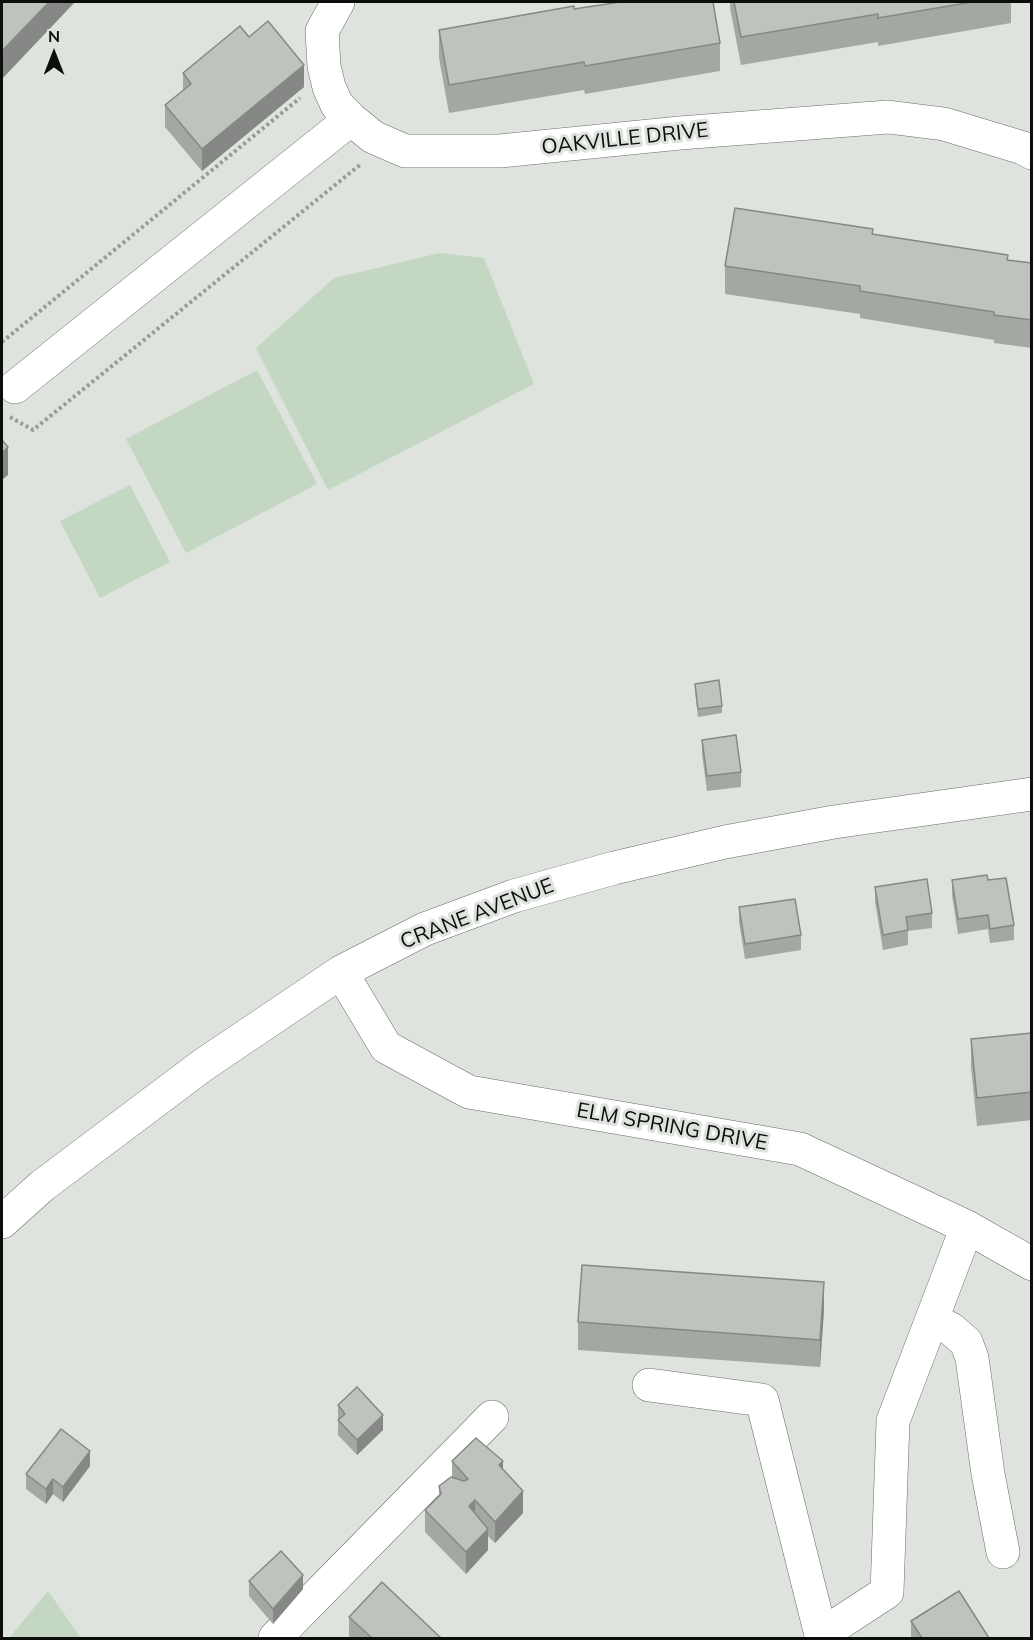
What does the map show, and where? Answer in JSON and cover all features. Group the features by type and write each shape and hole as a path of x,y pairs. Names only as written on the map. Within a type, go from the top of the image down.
{"street":[{"name":"OAKVILLE DRIVE","path":"338,2 322,31 322,48 329,87 337,105 373,137 405,151 500,151 703,131 888,117 944,124 1023,148 1032,153"},
{"path":"8,399 351,119"},
{"name":"CRANE AVENUE","path":"2,1222 42,1186 203,1065 341,972 425,929 514,896 614,867 725,842 834,822 1032,794"},
{"name":"ELM SPRING DRIVE","path":"341,972 386,1047 469,1092 800,1149 967,1227 1032,1264"},
{"path":"650,1385 762,1400 822,1637 887,1592 893,1421 967,1227"},
{"path":"932,1319 951,1329 966,1342 972,1358 987,1474 1004,1552"},
{"path":"275,1638 492,1417"}],"path":[{"path":"2,342 308,92"},
{"path":"8,399 33,430 368,159"}],"green space":[{"path":"440,253 484,258 534,384 328,490 256,348 334,278"},
{"path":"257,370 317,484 186,553 126,439"},
{"path":"130,485 170,562 100,598 60,521"},
{"path":"48,1591 81,1638 9,1638"}],"building":[{"path":"2,2 49,2 2,51"},
{"path":"620,2 713,2 720,43 585,66 584,62 449,85 439,30 574,6 574,9"},
{"path":"734,2 972,2 878,18 878,14 741,37"},
{"path":"268,21 304,65 202,149 165,105 191,84 183,73 240,26 249,37"},
{"path":"735,208 873,229 872,234 1008,255 1007,260 1032,263 1032,320 860,291 860,286 725,266"},
{"path":"2,440 8,447 2,453"},
{"path":"719,680 722,706 698,709 695,684"},
{"path":"736,735 741,772 707,776 702,740"},
{"path":"987,875 988,880 1006,878 1014,925 990,929 988,915 958,919 952,880"},
{"path":"927,879 932,913 906,917 908,930 883,935 875,887"},
{"path":"795,899 801,935 745,944 739,907"},
{"path":"1032,1033 1032,1092 977,1098 971,1039"},
{"path":"582,1265 824,1282 820,1340 578,1322"},
{"path":"357,1387 383,1415 357,1440 338,1420 345,1414 338,1405"},
{"path":"61,1429 90,1451 63,1487 53,1479 46,1489 26,1474"},
{"path":"476,1438 503,1461 499,1465 523,1491 495,1522 475,1500 469,1506 488,1529 466,1552 425,1510 441,1494 439,1486 451,1477 464,1481 468,1479 452,1461"},
{"path":"281,1551 303,1575 273,1609 249,1581"},
{"path":"382,1582 441,1638 372,1638 349,1617"},
{"path":"959,1591 989,1638 922,1638 911,1621"}]}
